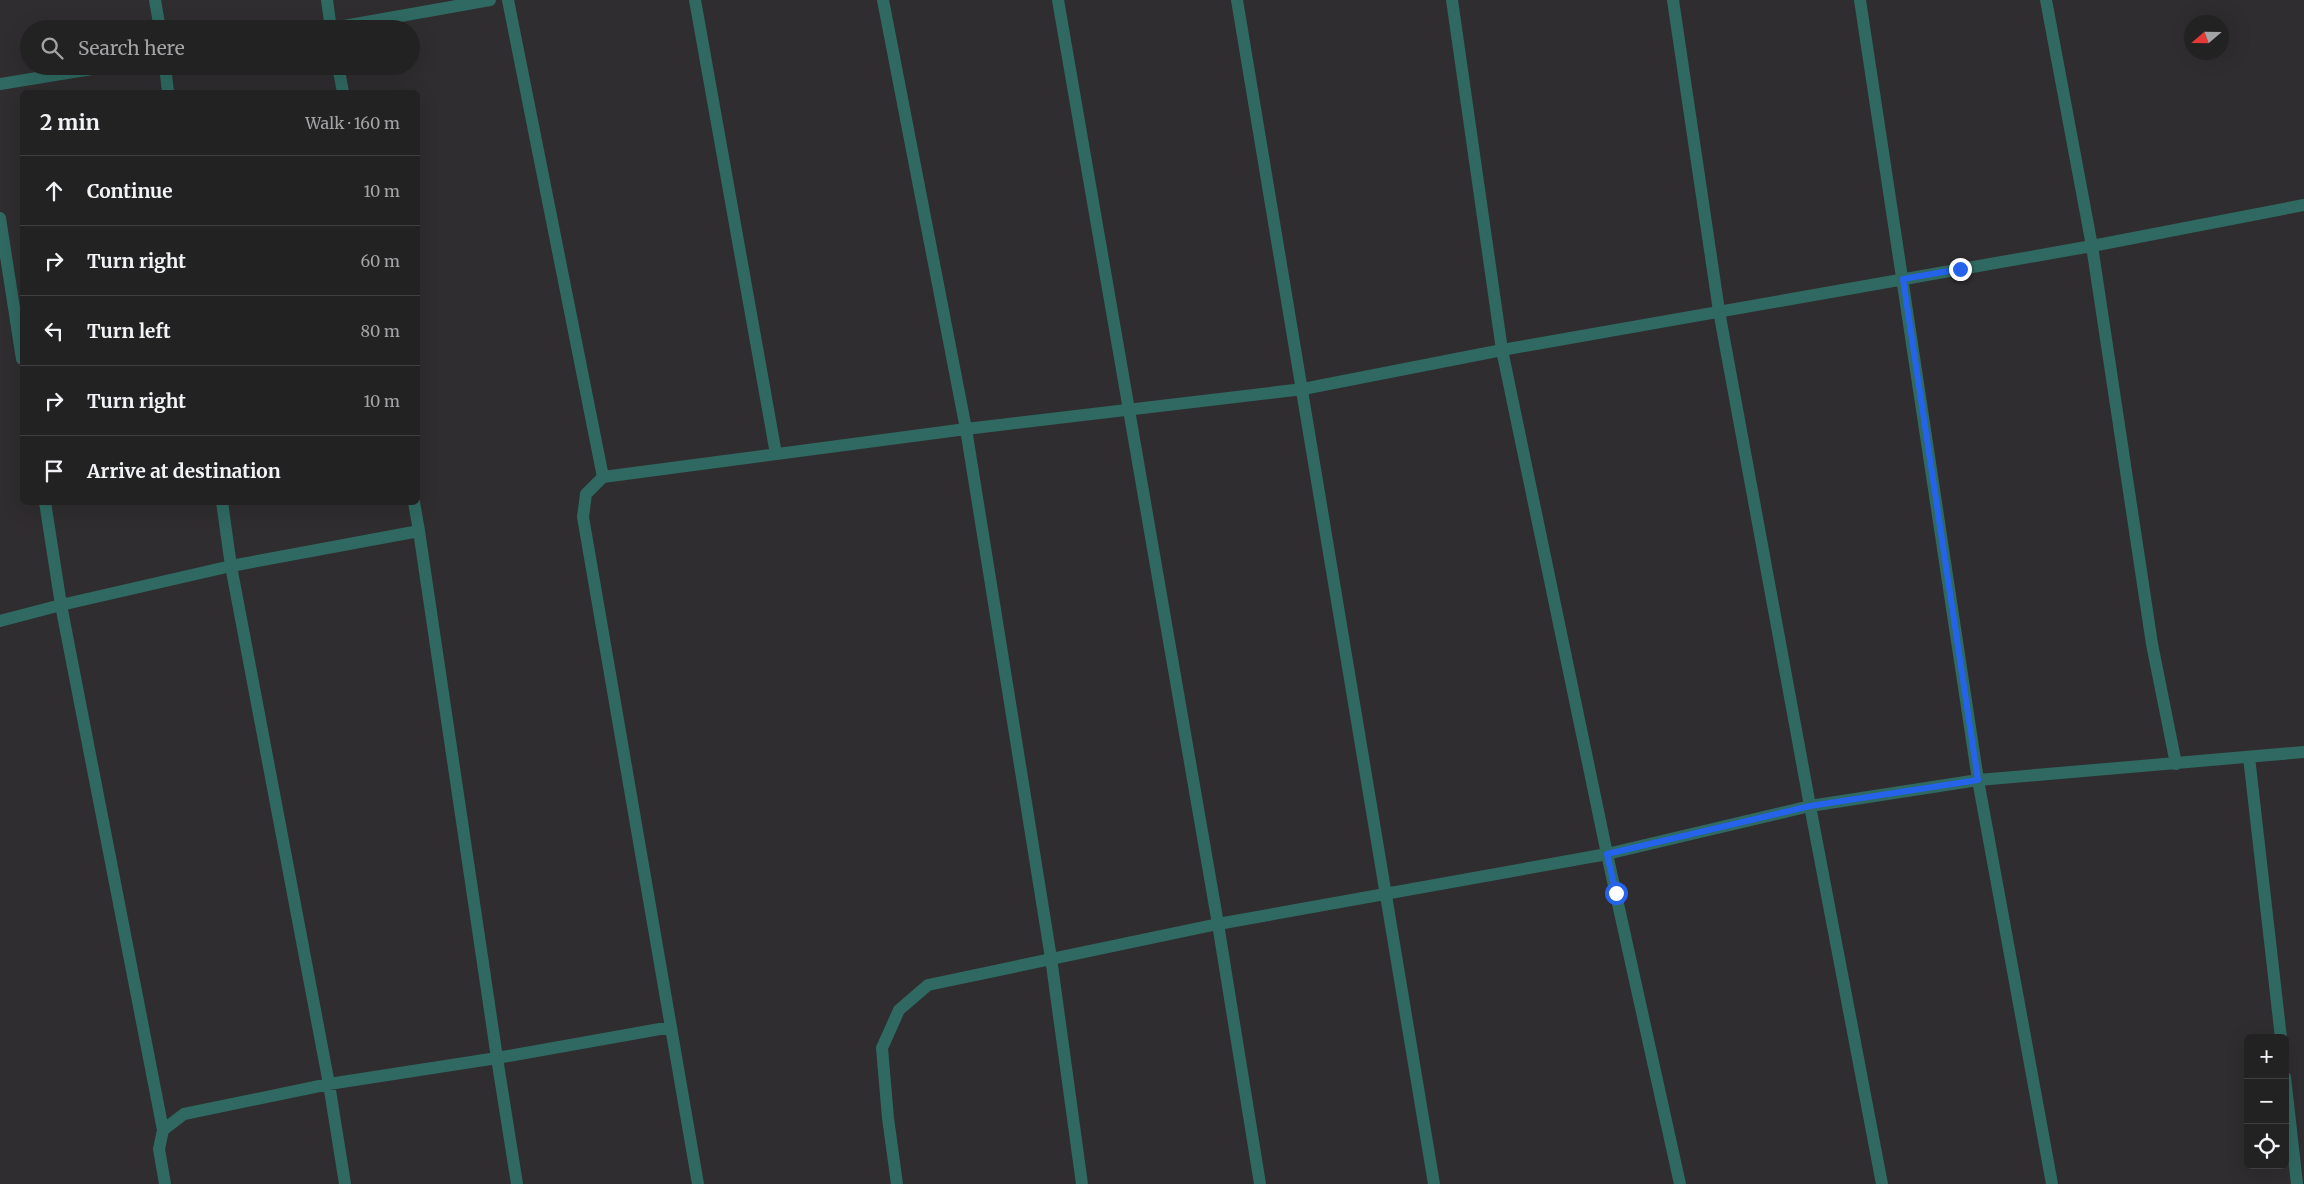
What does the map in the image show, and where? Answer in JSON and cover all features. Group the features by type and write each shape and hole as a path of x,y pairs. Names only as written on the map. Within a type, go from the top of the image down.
{"street":[{"path":"156,0 159,20"},
{"path":"327,0 329,20"},
{"path":"376,20 490,0"},
{"path":"508,0 603,477"},
{"path":"695,0 776,454"},
{"path":"882,0 966,429 1051,958 1082,1184"},
{"path":"1058,0 1218,924 1260,1184"},
{"path":"1237,0 1388,895 1434,1184"},
{"path":"1452,0 1502,350 1607,854 1680,1184"},
{"path":"1673,0 1719,311 1882,1184"},
{"path":"1860,0 1978,780 2052,1184"},
{"path":"2046,0 2092,246 2152,644 2176,764"},
{"path":"0,84 55,75"},
{"path":"166,75 168,90"},
{"path":"340,75 343,90"},
{"path":"698,1184 583,517 586,494 603,477 966,429 1303,389 1502,350 2092,246 2304,205"},
{"path":"0,218 20,346"},
{"path":"45,505 61,605 163,1130 159,1149 165,1184"},
{"path":"222,505 231,566 329,1084 345,1184"},
{"path":"415,505 517,1184"},
{"path":"0,621 231,566 419,531"},
{"path":"898,1184 888,1118 882,1048 899,1010 928,985 1218,924 1388,895 1607,854 1810,806 1978,780 2304,752"},
{"path":"2249,757 2281,1034"},
{"path":"163,1130 184,1114 329,1084 497,1058 671,1027"},
{"path":"2285,1079 2297,1184"}],"route":[{"path":"1616,893 1607,854 1810,806 1978,780 1903,279 1960,269"}]}
